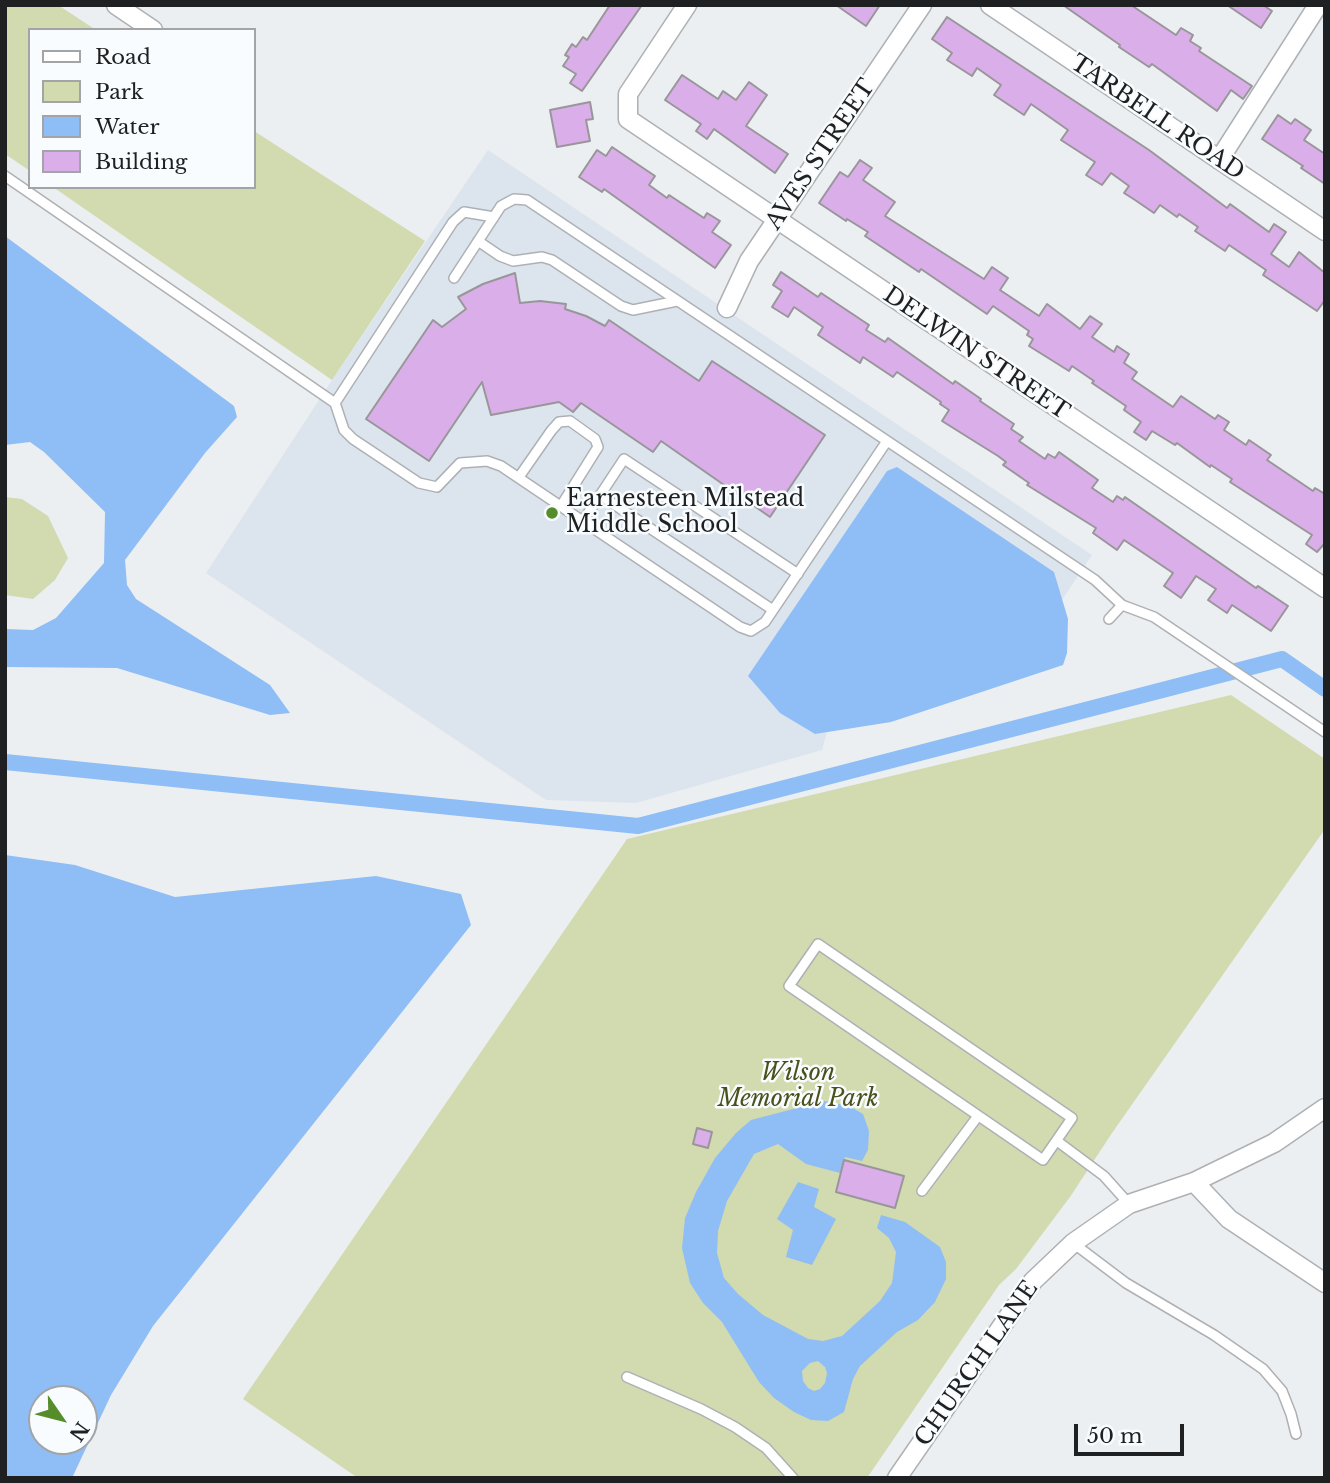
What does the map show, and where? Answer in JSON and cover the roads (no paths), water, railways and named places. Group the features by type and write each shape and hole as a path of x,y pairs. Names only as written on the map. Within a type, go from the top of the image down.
{"street":[{"path":"116,5 150,28"},
{"name":"DELWIN STREET","path":"687,5 628,94 628,119 1325,588"},
{"name":"AVES STREET","path":"727,307 749,261 922,5"},
{"name":"TARBELL ROAD","path":"990,5 1325,231"},
{"path":"1219,160 1318,5"},
{"name":"CHURCH LANE","path":"897,1478 1032,1281 1073,1243 1129,1205 1194,1182 1274,1143 1325,1108"},
{"path":"1194,1182 1229,1219 1325,1283"}],"lane":[{"path":"5,176 335,403 344,430 352,439 419,483 437,486 460,463 487,461 519,477 740,627 751,631 758,628 773,610 887,441"},
{"path":"454,278 501,206 514,199 527,200 1095,580 1122,605 1154,617 1325,732"},
{"path":"335,403 453,222 464,212 494,217"},
{"path":"478,241 500,256 513,261 542,257 552,260 621,306 634,310 677,301"},
{"path":"714,327 727,307"},
{"path":"519,477 551,430 559,422 570,421 595,439 598,447 561,506"},
{"path":"583,521 625,458 798,573"},
{"path":"600,495 773,610"},
{"path":"1110,619 1122,605"},
{"path":"818,944 1072,1118 1043,1160 978,1116 789,986 818,944"},
{"path":"922,1191 978,1116"},
{"path":"1057,1141 1104,1176 1129,1205"},
{"path":"1073,1243 1126,1283 1214,1335 1263,1369 1282,1391 1296,1434"},
{"path":"627,1377 736,1427 766,1448 793,1478"}],"water":[{"path":"5,236 234,406 237,417 205,453 125,560 127,585 136,599 270,685 290,713 270,715 117,668 5,667 5,629 33,630 56,618 104,563 105,512 44,452 30,442 5,445"},
{"path":"897,467 1054,572 1068,619 1067,653 1063,665 891,722 815,734 780,713 748,676 887,471"},
{"path":"5,855 75,865 175,897 376,876 461,894 471,925 153,1326 111,1395 98,1423 98,1385 28,1385 28,1455 83,1455 72,1478 5,1478"},
{"path":"824,1101 849,1106 863,1114 869,1131 868,1150 862,1161 845,1157 840,1173 806,1164 778,1144 754,1154 727,1201 718,1231 717,1253 724,1278 763,1315 808,1339 823,1341 842,1336 880,1301 892,1283 896,1252 889,1238 877,1228 881,1215 905,1222 940,1247 946,1262 946,1279 935,1302 918,1320 897,1332 860,1366 853,1379 844,1412 828,1421 811,1420 774,1398 759,1382 722,1322 703,1303 690,1283 682,1248 685,1218 715,1158 751,1120","holes":["818,1361 825,1367 825,1383 814,1391 808,1388 803,1381 802,1371 810,1363"]},
{"path":"798,1182 819,1189 814,1207 836,1219 812,1265 786,1257 793,1230 777,1219"}],"waterway":[{"path":"5,762 638,826 1282,659 1325,689"}],"place":[{"name":"Earnesteen Milstead Middle School","path":"552,513"}],"park label":[{"name":"Wilson Memorial Park","path":"798,1087"}]}
